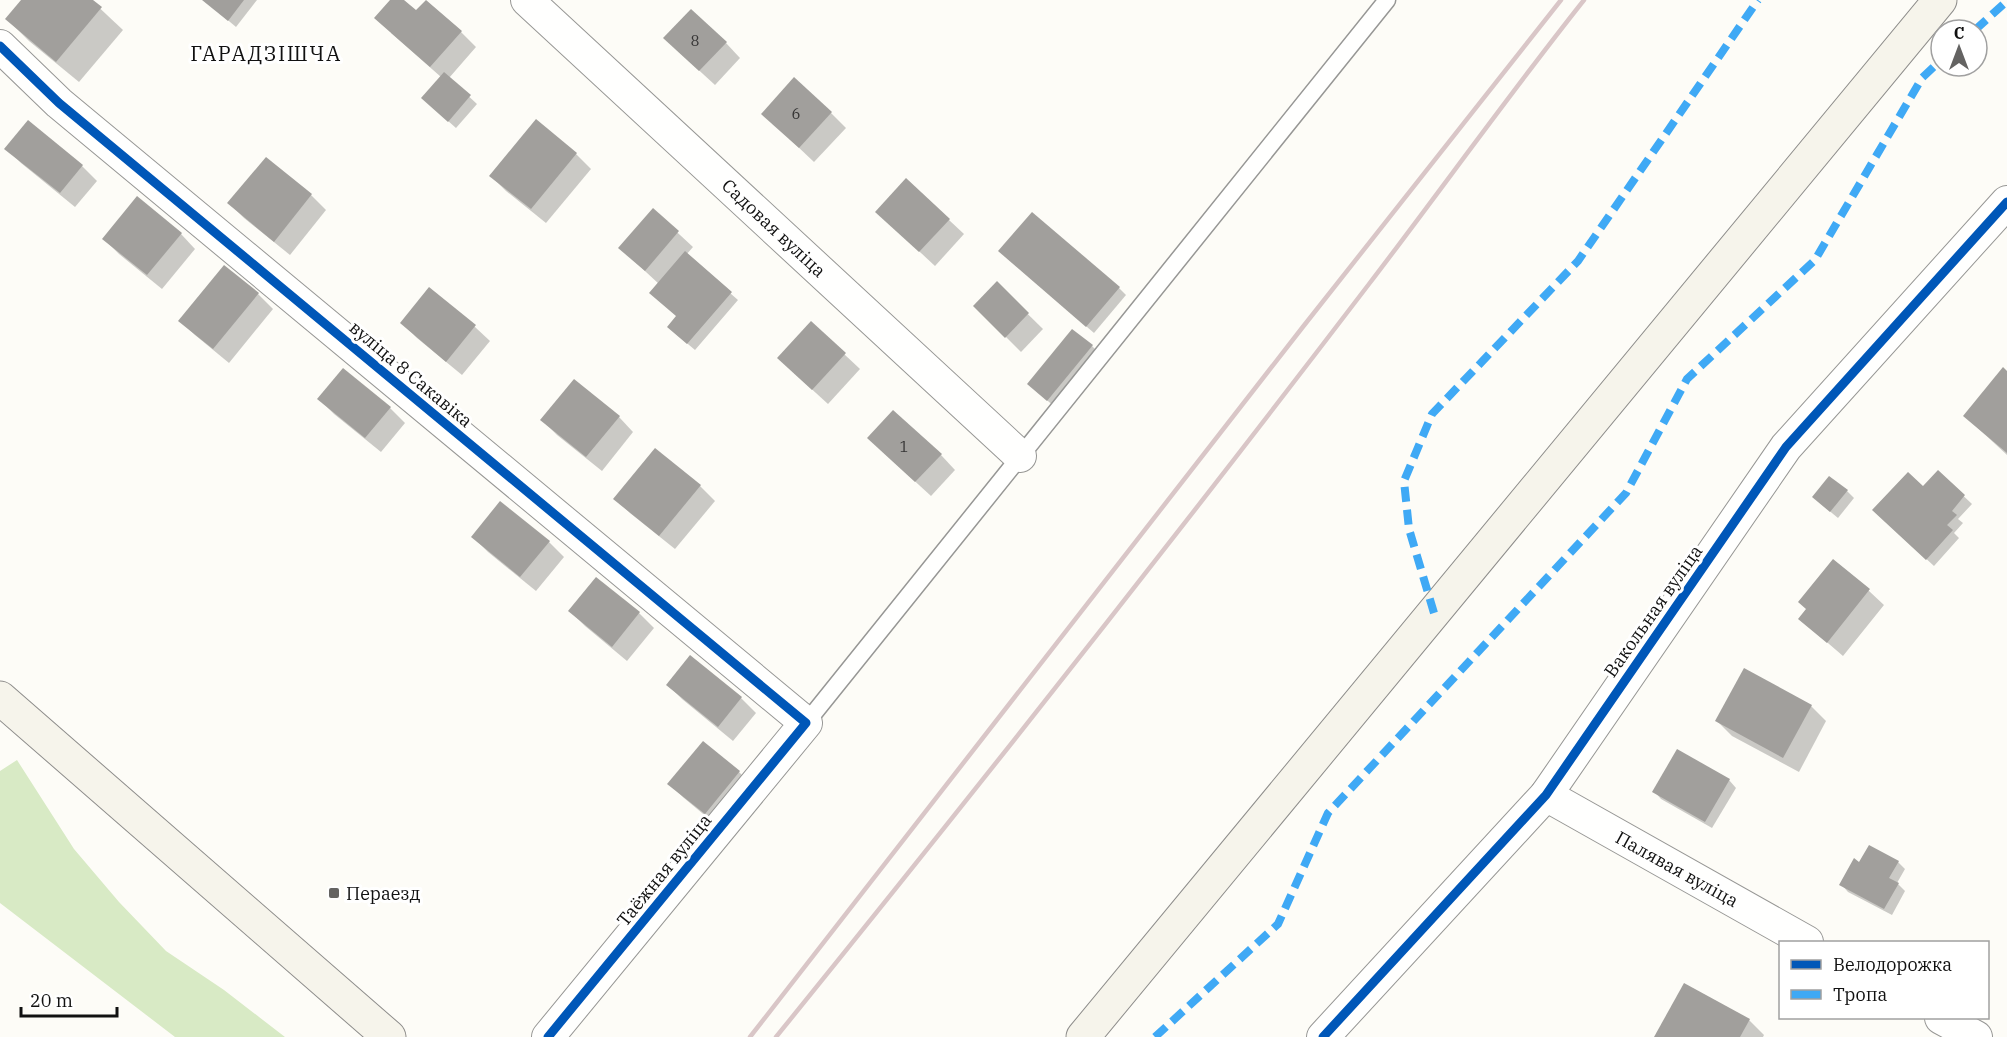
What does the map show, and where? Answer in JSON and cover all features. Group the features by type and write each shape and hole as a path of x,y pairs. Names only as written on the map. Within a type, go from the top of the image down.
{"main road":[{"path":"1083,1037 1940,0"},
{"path":"0,698 389,1037"}],"street":[{"name":"Садовая вуліца","path":"527,0 1020,456"},
{"name":"вуліца 8 Сакавіка","path":"0,46 59,103 806,723"},
{"name":"Вакольная вуліца","path":"1323,1037 1546,795 1786,447 2007,202"},
{"name":"Таёжная вуліца","path":"548,1037 806,723"},
{"name":"Палявая вуліца","path":"1546,795 1806,941"},
{"path":"1944,1019 1976,1037"}],"lane":[{"path":"806,723 1387,0"}],"green space":[{"path":"17,760 74,849 119,902 166,951 224,990 285,1037 175,1037 0,903 0,771"}],"building":[{"path":"21,0 93,0 102,7 56,62 5,19"},
{"path":"202,0 244,0 228,21"},
{"path":"390,0 404,0 416,10 426,0 462,31 430,67 374,18"},
{"path":"691,9 727,42 699,71 663,38"},
{"path":"444,72 471,95 448,122 421,98"},
{"path":"794,77 832,112 799,148 761,114"},
{"path":"536,119 577,153 531,209 489,176"},
{"path":"28,120 83,165 60,193 4,149"},
{"path":"266,157 312,194 274,242 227,203"},
{"path":"906,178 950,219 919,252 875,212"},
{"path":"137,196 182,233 147,275 102,239"},
{"path":"653,208 679,231 645,271 618,248"},
{"path":"1032,212 1120,287 1086,327 998,251"},
{"path":"685,251 732,292 687,344 667,327 676,316 649,293"},
{"path":"224,265 259,293 213,349 178,321"},
{"path":"997,281 1029,313 1005,338 973,306"},
{"path":"429,287 476,325 446,362 400,323"},
{"path":"811,321 846,353 812,390 777,358"},
{"path":"1072,329 1093,345 1047,401 1027,384"},
{"path":"2003,367 2007,371 2007,453 1963,416"},
{"path":"343,368 391,407 365,438 317,399"},
{"path":"574,379 620,416 586,457 540,420"},
{"path":"893,410 942,454 915,482 867,438"},
{"path":"655,448 701,485 659,536 613,499"},
{"path":"1938,470 1965,495 1952,511 1957,515 1947,525 1953,530 1926,560 1872,510 1908,472 1923,486"},
{"path":"1829,476 1848,490 1830,512 1812,497"},
{"path":"500,501 550,541 520,577 471,537"},
{"path":"1833,559 1870,589 1827,643 1798,619 1806,609 1798,602"},
{"path":"596,577 640,612 612,647 568,611"},
{"path":"690,655 742,697 718,727 666,685"},
{"path":"1744,668 1812,705 1783,758 1715,721"},
{"path":"703,741 740,771 705,814 667,784"},
{"path":"1677,749 1730,779 1705,822 1652,792"},
{"path":"1869,845 1899,861 1889,878 1899,883 1884,909 1839,885 1854,858 1859,862"},
{"path":"1684,983 1750,1019 1740,1037 1654,1037"}],"railway":[{"path":"750,1037 1302,328 1561,0"},
{"path":"776,1037 1001,757 1149,568 1369,284 1584,0"}],"marked path":[{"path":"1434,613 1409,529 1404,481 1432,414 1578,261 1758,0"},
{"path":"1988,18 2007,1"},
{"path":"1155,1037 1278,924 1328,813 1626,493 1687,379 1815,260 1922,78 1929,71"}],"cycle path":[{"path":"0,46 59,103 806,723 548,1037"},
{"path":"1323,1037 1546,795 1786,447 2007,202"}],"place":[{"name":"Пераезд","path":"334,893"}],"district":[{"name":"ГАРАДЗІШЧА","path":"266,53"}]}
